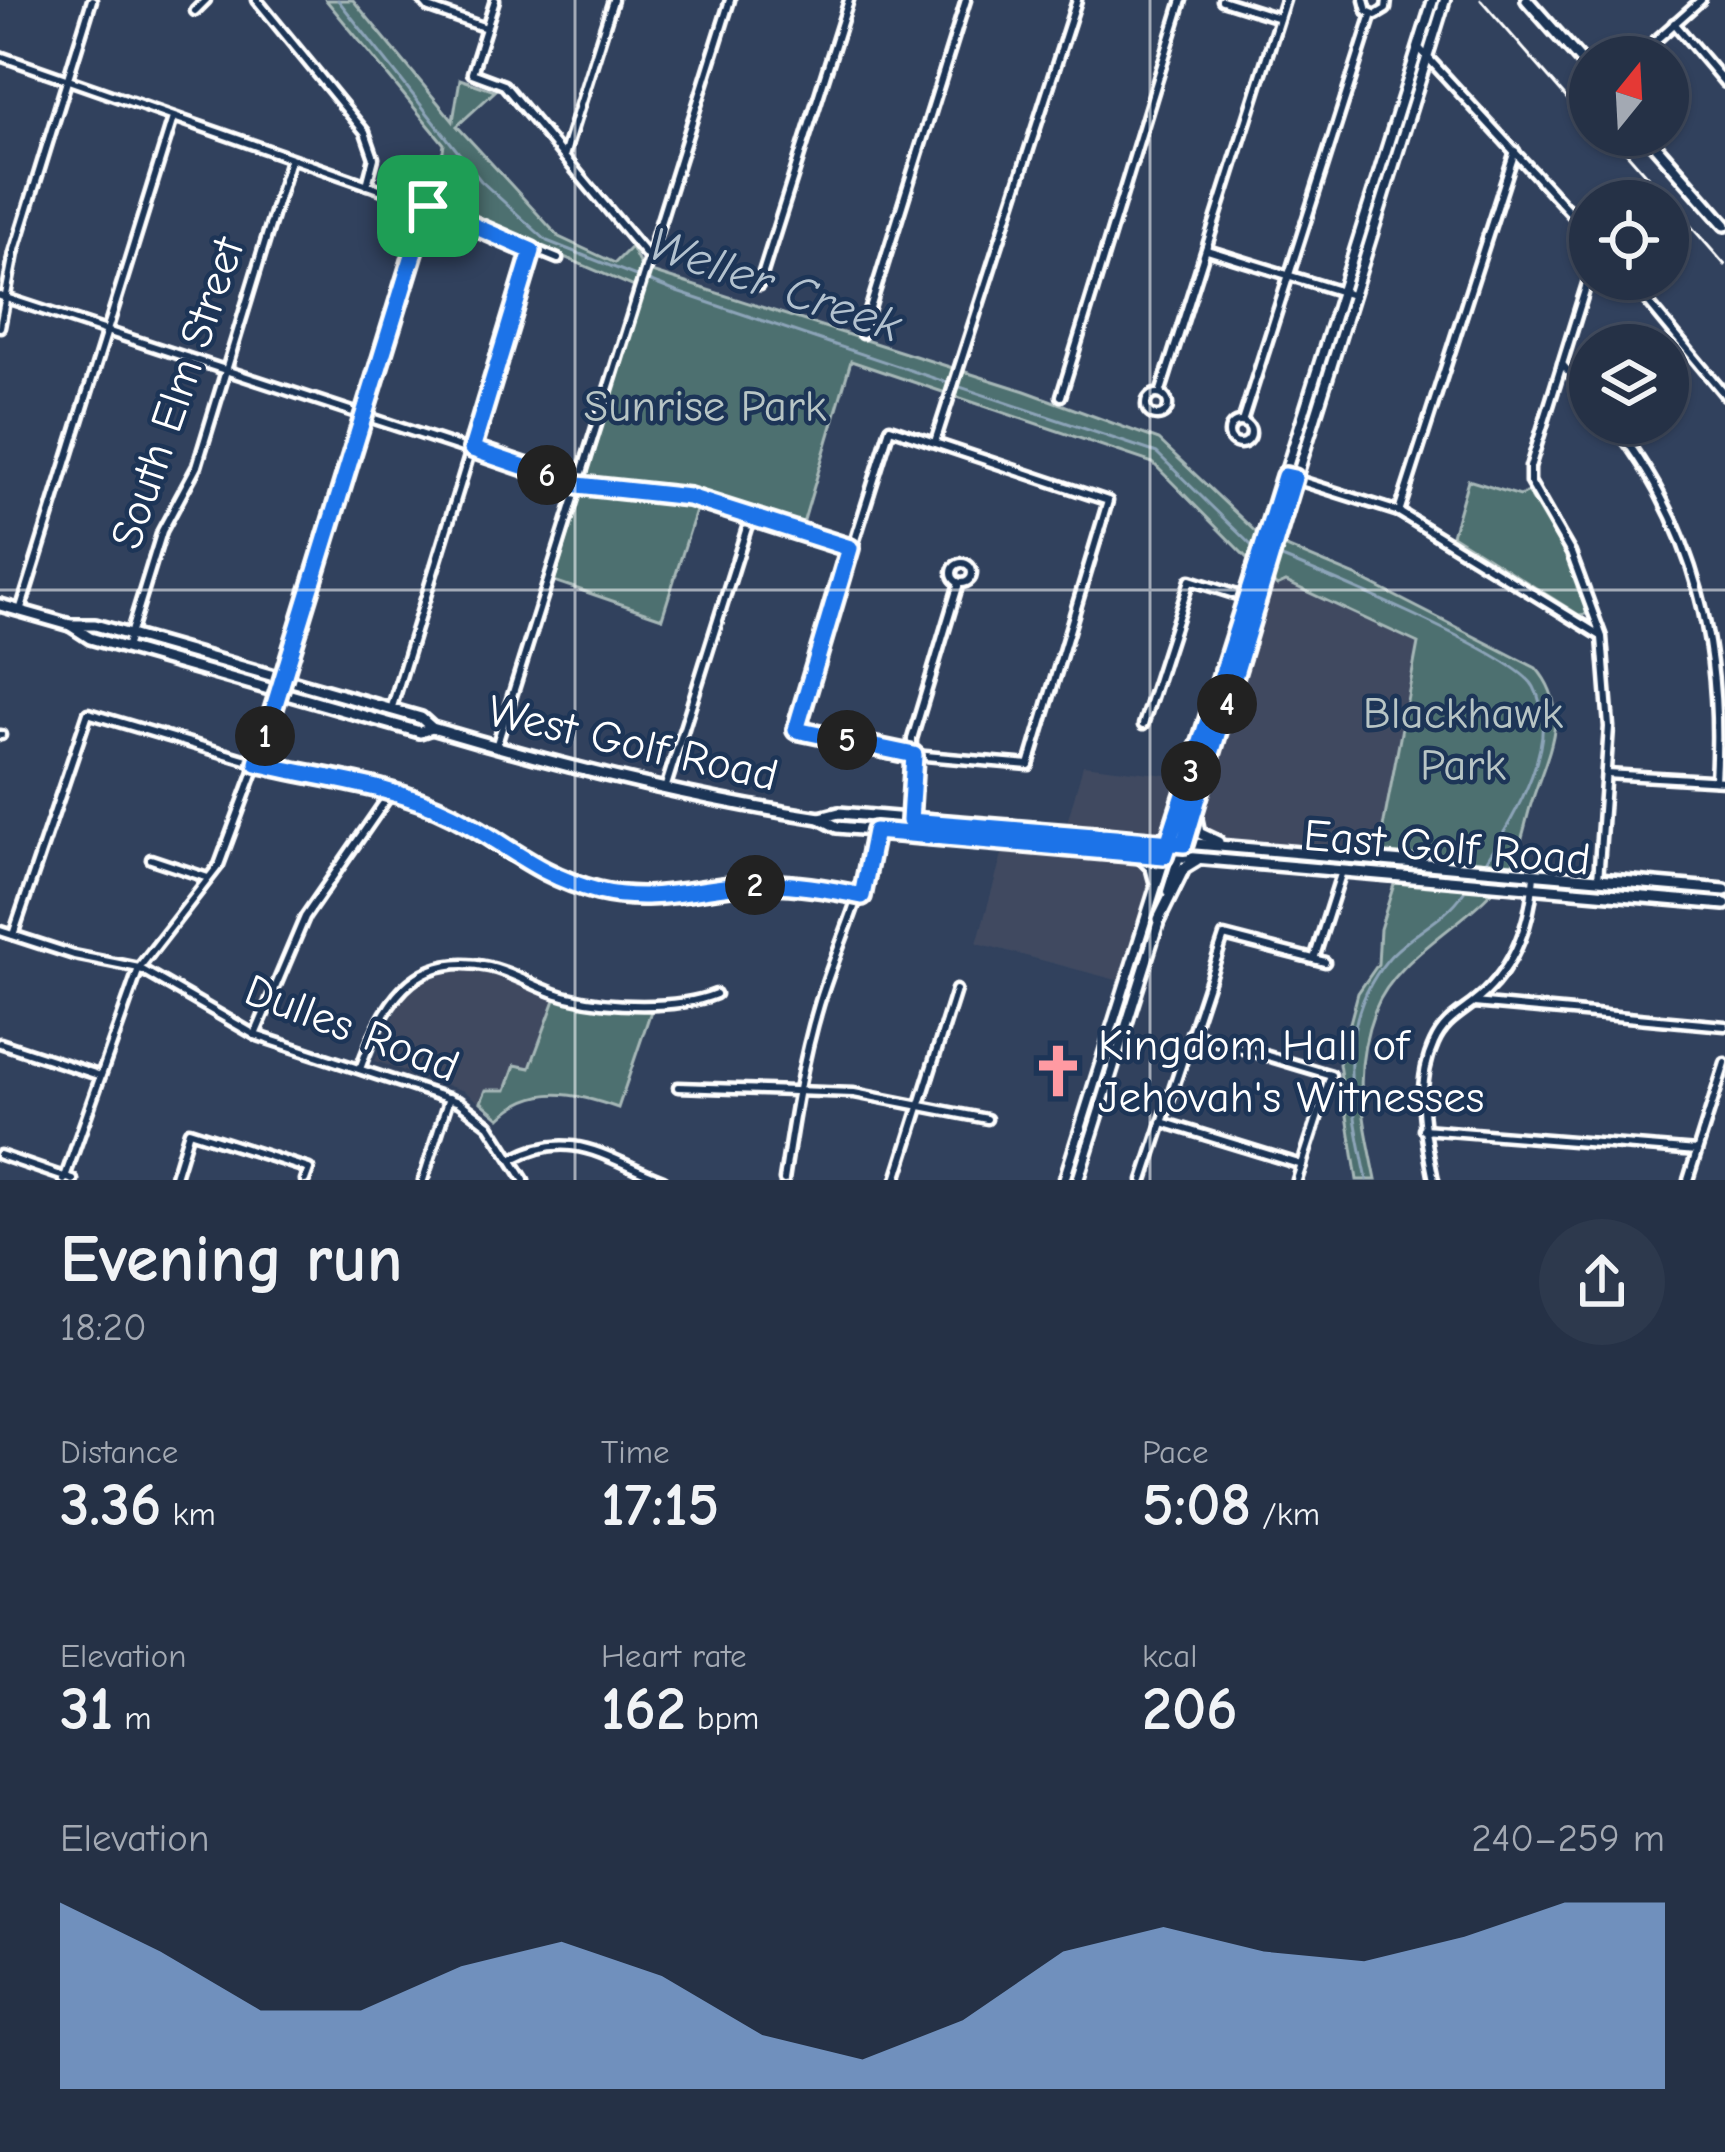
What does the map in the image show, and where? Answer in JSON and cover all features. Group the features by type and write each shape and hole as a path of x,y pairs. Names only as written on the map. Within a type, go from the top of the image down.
{"main road":[{"path":"1424,52 1433,0"},
{"path":"1078,1180 1184,844 1289,477 1424,52 1445,0"},
{"path":"1527,0 1569,47"},
{"path":"1664,156 1725,225"},
{"path":"1064,1180 1168,843 1252,599"},
{"name":"West Golf Road","path":"0,604 126,648 278,692 420,732 432,728"},
{"name":"West Golf Road","path":"70,625 95,625 422,718 432,728 496,747 665,791 820,818 837,827 1164,856"},
{"path":"1194,810 1203,837 1241,849"},
{"name":"West Golf Road","path":"820,818 839,813 1168,843"},
{"name":"East Golf Road","path":"1168,843 1725,890"},
{"path":"1136,854 1150,864 1156,883"},
{"name":"East Golf Road","path":"1164,856 1725,904"},
{"path":"1159,919 1180,874 1198,859"}],"street":[{"path":"0,327 14,253 92,0"},
{"path":"195,11 206,0"},
{"path":"257,0 365,131 374,158 367,185"},
{"path":"422,0 429,8 486,28"},
{"path":"495,0 472,73 504,85 648,257"},
{"path":"564,156 613,0"},
{"path":"496,747 730,0"},
{"path":"759,285 849,0"},
{"path":"862,334 966,0"},
{"path":"935,443 1077,0"},
{"path":"1061,396 1182,0"},
{"path":"1222,0 1279,19"},
{"path":"1160,394 1285,0"},
{"path":"1242,422 1372,14 1364,0"},
{"path":"1372,14 1383,12 1387,0"},
{"path":"1660,36 1701,0"},
{"path":"1674,23 1725,83"},
{"path":"1424,52 1569,211"},
{"path":"0,56 428,206 558,259"},
{"path":"20,610 173,118"},
{"path":"1400,512 1515,151"},
{"path":"0,1155 68,1179 98,1075 139,968 219,865 257,763 442,159"},
{"name":"South Elm Street","path":"126,648 162,531 197,466 290,160"},
{"path":"1207,250 1347,294"},
{"path":"392,710 532,251"},
{"path":"4,297 578,485 689,497 850,548"},
{"path":"1582,300 1530,482 1577,567 1603,637 1610,699 1597,893"},
{"path":"1646,300 1725,395"},
{"path":"1562,364 1569,372"},
{"path":"890,428 935,443 1108,501 1029,765 914,755 796,730 890,428"},
{"path":"1628,444 1662,493 1708,617 1716,675 1715,781"},
{"path":"1289,477 1400,512 1603,637"},
{"path":"665,791 750,518"},
{"path":"1143,725 1190,580 1252,599"},
{"path":"908,834 912,739 959,583"},
{"path":"13,935 88,713 257,763 392,791 453,815 540,870 600,891 678,897 771,884 862,896"},
{"path":"1606,774 1725,781"},
{"path":"256,1035 305,916 392,791"},
{"path":"784,1180 797,1090 820,1002 862,896 876,818"},
{"path":"151,860 208,878"},
{"path":"1314,959 1342,871"},
{"path":"1434,1180 1423,1129 1424,1079 1433,1044 1451,1017 1474,1003 1518,948 1534,874"},
{"name":"Dulles Road","path":"0,931 74,956 139,968 256,1035 475,1110 524,1180"},
{"path":"1143,1180 1224,936 1325,962"},
{"path":"360,1069 374,1030 397,990 434,967 491,968 568,998 627,1004 716,994"},
{"path":"896,1180 956,990"},
{"path":"1474,1003 1725,1026"},
{"path":"1191,1033 1331,1075 1297,1180"},
{"path":"0,1042 98,1075"},
{"path":"1688,1180 1725,1063"},
{"path":"678,1088 797,1090 922,1103 987,1119"},
{"path":"423,1180 449,1098"},
{"path":"1162,1122 1302,1165"},
{"path":"1423,1129 1696,1151"},
{"path":"174,1180 189,1131 309,1169 305,1180"},
{"path":"513,1160 538,1146 564,1142 663,1180"}],"shaded area":[{"path":"1245,575 1277,586 1286,582 1418,643 1372,879 1191,867 1143,987 977,943 1012,819 1067,823 1083,765 1184,777"},
{"path":"458,969 489,970 580,1002 618,1108 570,1092 520,1099 500,1118 464,1091 375,1061 403,993 431,975"}],"green space":[{"path":"326,0 353,0 453,121 460,79 495,91 457,126 559,237 615,263 631,247 642,269 1025,391 1159,440 1260,536 1356,576 1536,668 1553,701 1553,734 1512,865 1481,902 1402,970 1375,1010 1361,1075 1376,1180 1357,1180 1339,1064 1358,993 1378,964 1380,929 1395,881 1454,885 1475,862 1378,854 1418,643 1286,582 1277,586 1270,580 1274,565 1249,560 1153,463 851,361 802,527 701,495 662,618 554,581 644,291 435,202 444,144"},
{"path":"1468,480 1520,496 1528,492 1574,569 1587,614 1579,615 1452,535"},
{"path":"556,997 653,1005 618,1108 556,1094 527,1100 500,1118 481,1102 486,1090 506,1090 515,1065 530,1068"}],"waterway":[{"name":"Weller Creek","path":"338,0 481,181 547,241 674,291 1157,453 1253,547"},
{"name":"Weller Creek","path":"1262,550 1452,633 1519,672 1534,687 1541,708 1539,753 1522,799 1487,860"},
{"name":"Weller Creek","path":"1367,1180 1352,1094 1353,1037 1359,1010 1388,959 1464,892"}],"railway":[{"path":"1481,0 1569,101"},
{"path":"1629,156 1725,265"}],"place":[{"name":"Kingdom Hall of Jehovah's Witnesses","path":"1058,1071"}],"route":[{"path":"428,206 257,763 408,796 453,815 509,855 556,878 632,896 678,897 771,884 862,896 875,831 1164,856 1168,843 1189,777 1212,703 1246,602 1285,476 1294,478 1184,844 1168,843 1094,836 910,821 914,755 796,730 850,548 689,497 578,485 472,449 532,251 428,206"}],"park label":[{"name":"Sunrise Park","path":"705,406"},
{"name":"Blackhawk Park","path":"1463,739"}]}
